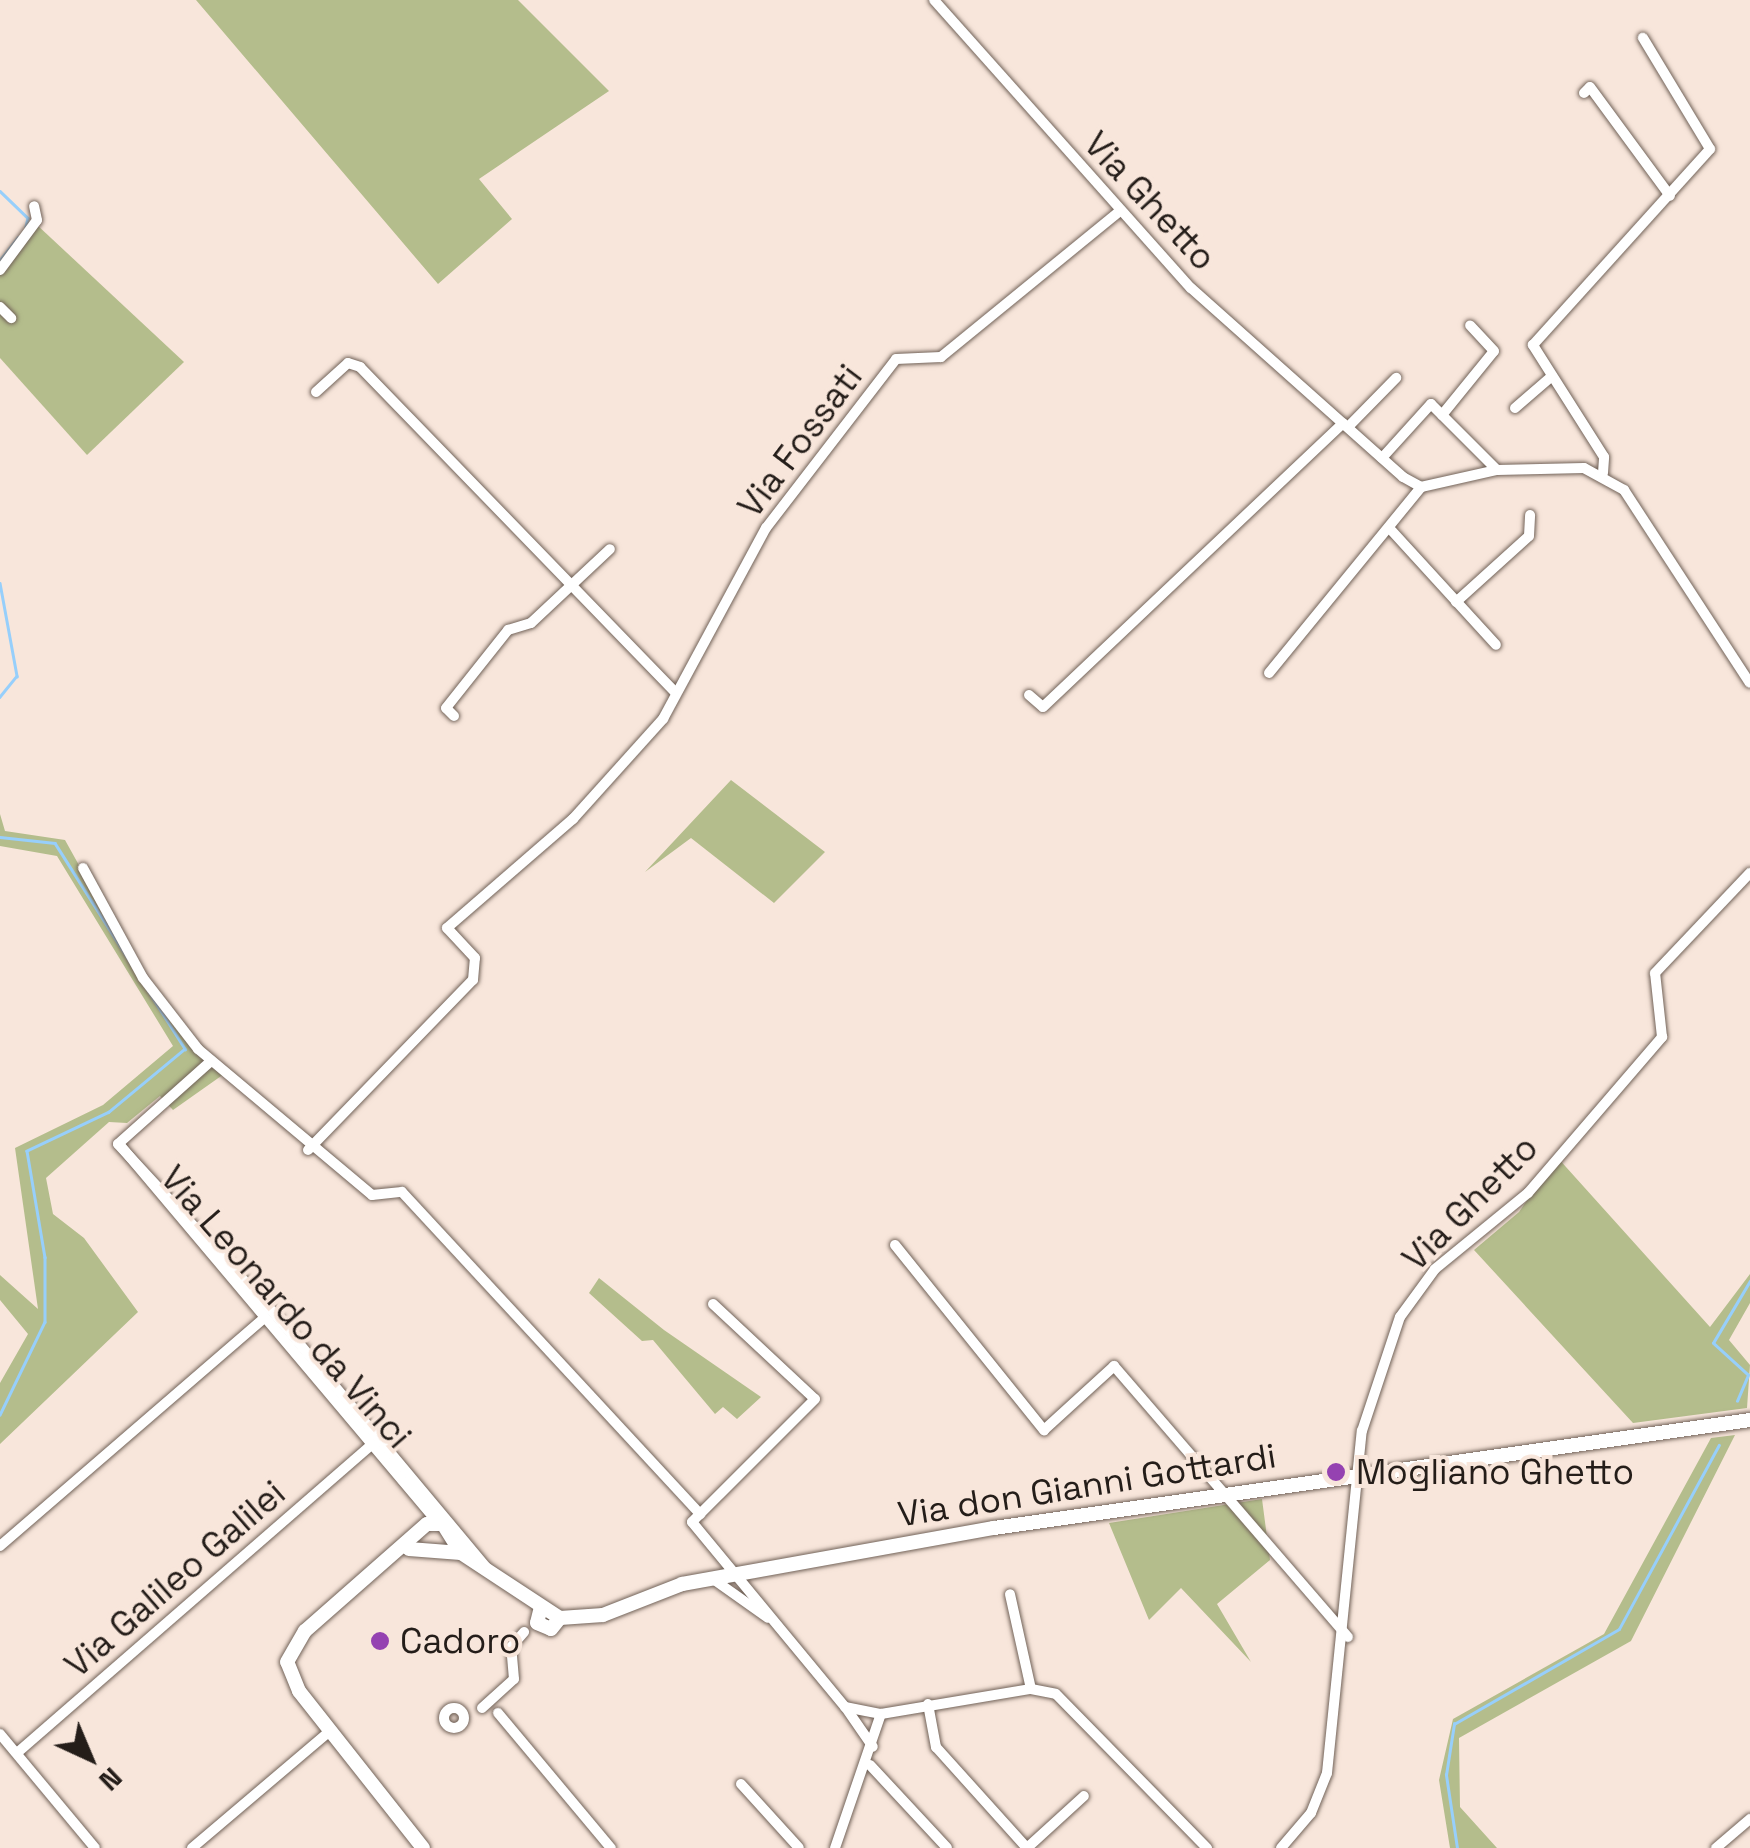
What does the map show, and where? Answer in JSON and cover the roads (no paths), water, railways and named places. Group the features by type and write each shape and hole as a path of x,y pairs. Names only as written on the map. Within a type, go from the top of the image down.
{"main road":[{"name":"Via don Gianni Gottardi","path":"554,1624 604,1615 712,1578 1359,1473 1750,1420"},
{"path":"423,1848 299,1691 290,1650 400,1552 433,1534 554,1624"},
{"path":"538,1612 554,1624"}],"street":[{"name":"Via Ghetto","path":"934,0 1119,212 1382,458 1421,486"},
{"path":"1603,473 1604,457 1533,345 1537,336 1670,196 1711,144 1643,38"},
{"path":"1584,93 1590,87 1670,196"},
{"path":"0,270 37,220 34,206"},
{"name":"Via Fossati","path":"308,1150 473,980 474,958 448,928 620,772 676,692 766,528 896,359 941,358 1119,212"},
{"path":"0,307 10,318"},
{"path":"1442,416 1494,351 1470,325"},
{"path":"316,392 348,364 360,367 676,692"},
{"path":"1515,408 1552,376"},
{"path":"1029,695 1043,706 1396,378"},
{"path":"1382,458 1431,404 1497,470"},
{"path":"1269,674 1392,531 1421,486 1497,470 1603,473 1624,490 1750,683"},
{"path":"1456,602 1529,536 1530,516"},
{"path":"1392,531 1496,645"},
{"path":"454,716 446,708 508,630 573,588 610,549"},
{"path":"82,868 144,978 210,1061 308,1150 372,1196 402,1192 700,1514"},
{"name":"Via Ghetto","path":"1282,1848 1324,1786 1348,1637 1359,1473 1376,1371 1400,1317 1435,1270 1528,1193 1662,1037 1655,973 1750,873"},
{"path":"210,1061 118,1144 272,1311 490,1574"},
{"name":"Via Leonardo da Vinci","path":"118,1144 261,1320 417,1502 433,1534"},
{"path":"894,1245 1044,1430 1114,1366 1348,1637"},
{"path":"712,1304 816,1399 692,1522 732,1575 846,1707 873,1747"},
{"path":"0,1546 272,1311"},
{"name":"Via Galileo Galilei","path":"17,1753 380,1437"},
{"path":"712,1578 773,1620"},
{"path":"1010,1594 1032,1689"},
{"path":"456,1708 446,1725 464,1723 514,1679 511,1647 538,1612"},
{"path":"524,1632 554,1624"},
{"path":"846,1707 880,1714 1032,1689 1056,1694 1207,1848"},
{"path":"928,1704 936,1747 1028,1848 1084,1796"},
{"path":"456,1708 482,1708"},
{"path":"456,1708 464,1723"},
{"path":"498,1713 611,1848"},
{"path":"835,1848 870,1765 880,1714"},
{"path":"192,1848 331,1730"},
{"path":"0,1734 95,1848"},
{"path":"870,1765 947,1848"},
{"path":"741,1784 799,1848"},
{"path":"1716,1848 1750,1820"}],"waterway":[{"path":"0,191 28,218 26,227"},
{"path":"0,260 18,237"},
{"path":"0,583 17,676 0,697"},
{"path":"0,837 55,843 185,1049 109,1112 27,1151 45,1257 45,1322 0,1415"},
{"path":"1737,1401 1748,1375 1713,1343 1750,1281"},
{"path":"1457,1848 1446,1775 1454,1724 1619,1629 1719,1445"}],"place":[{"name":"Mogliano Ghetto","path":"1336,1472"},
{"name":"Cadoro","path":"380,1641"}]}
